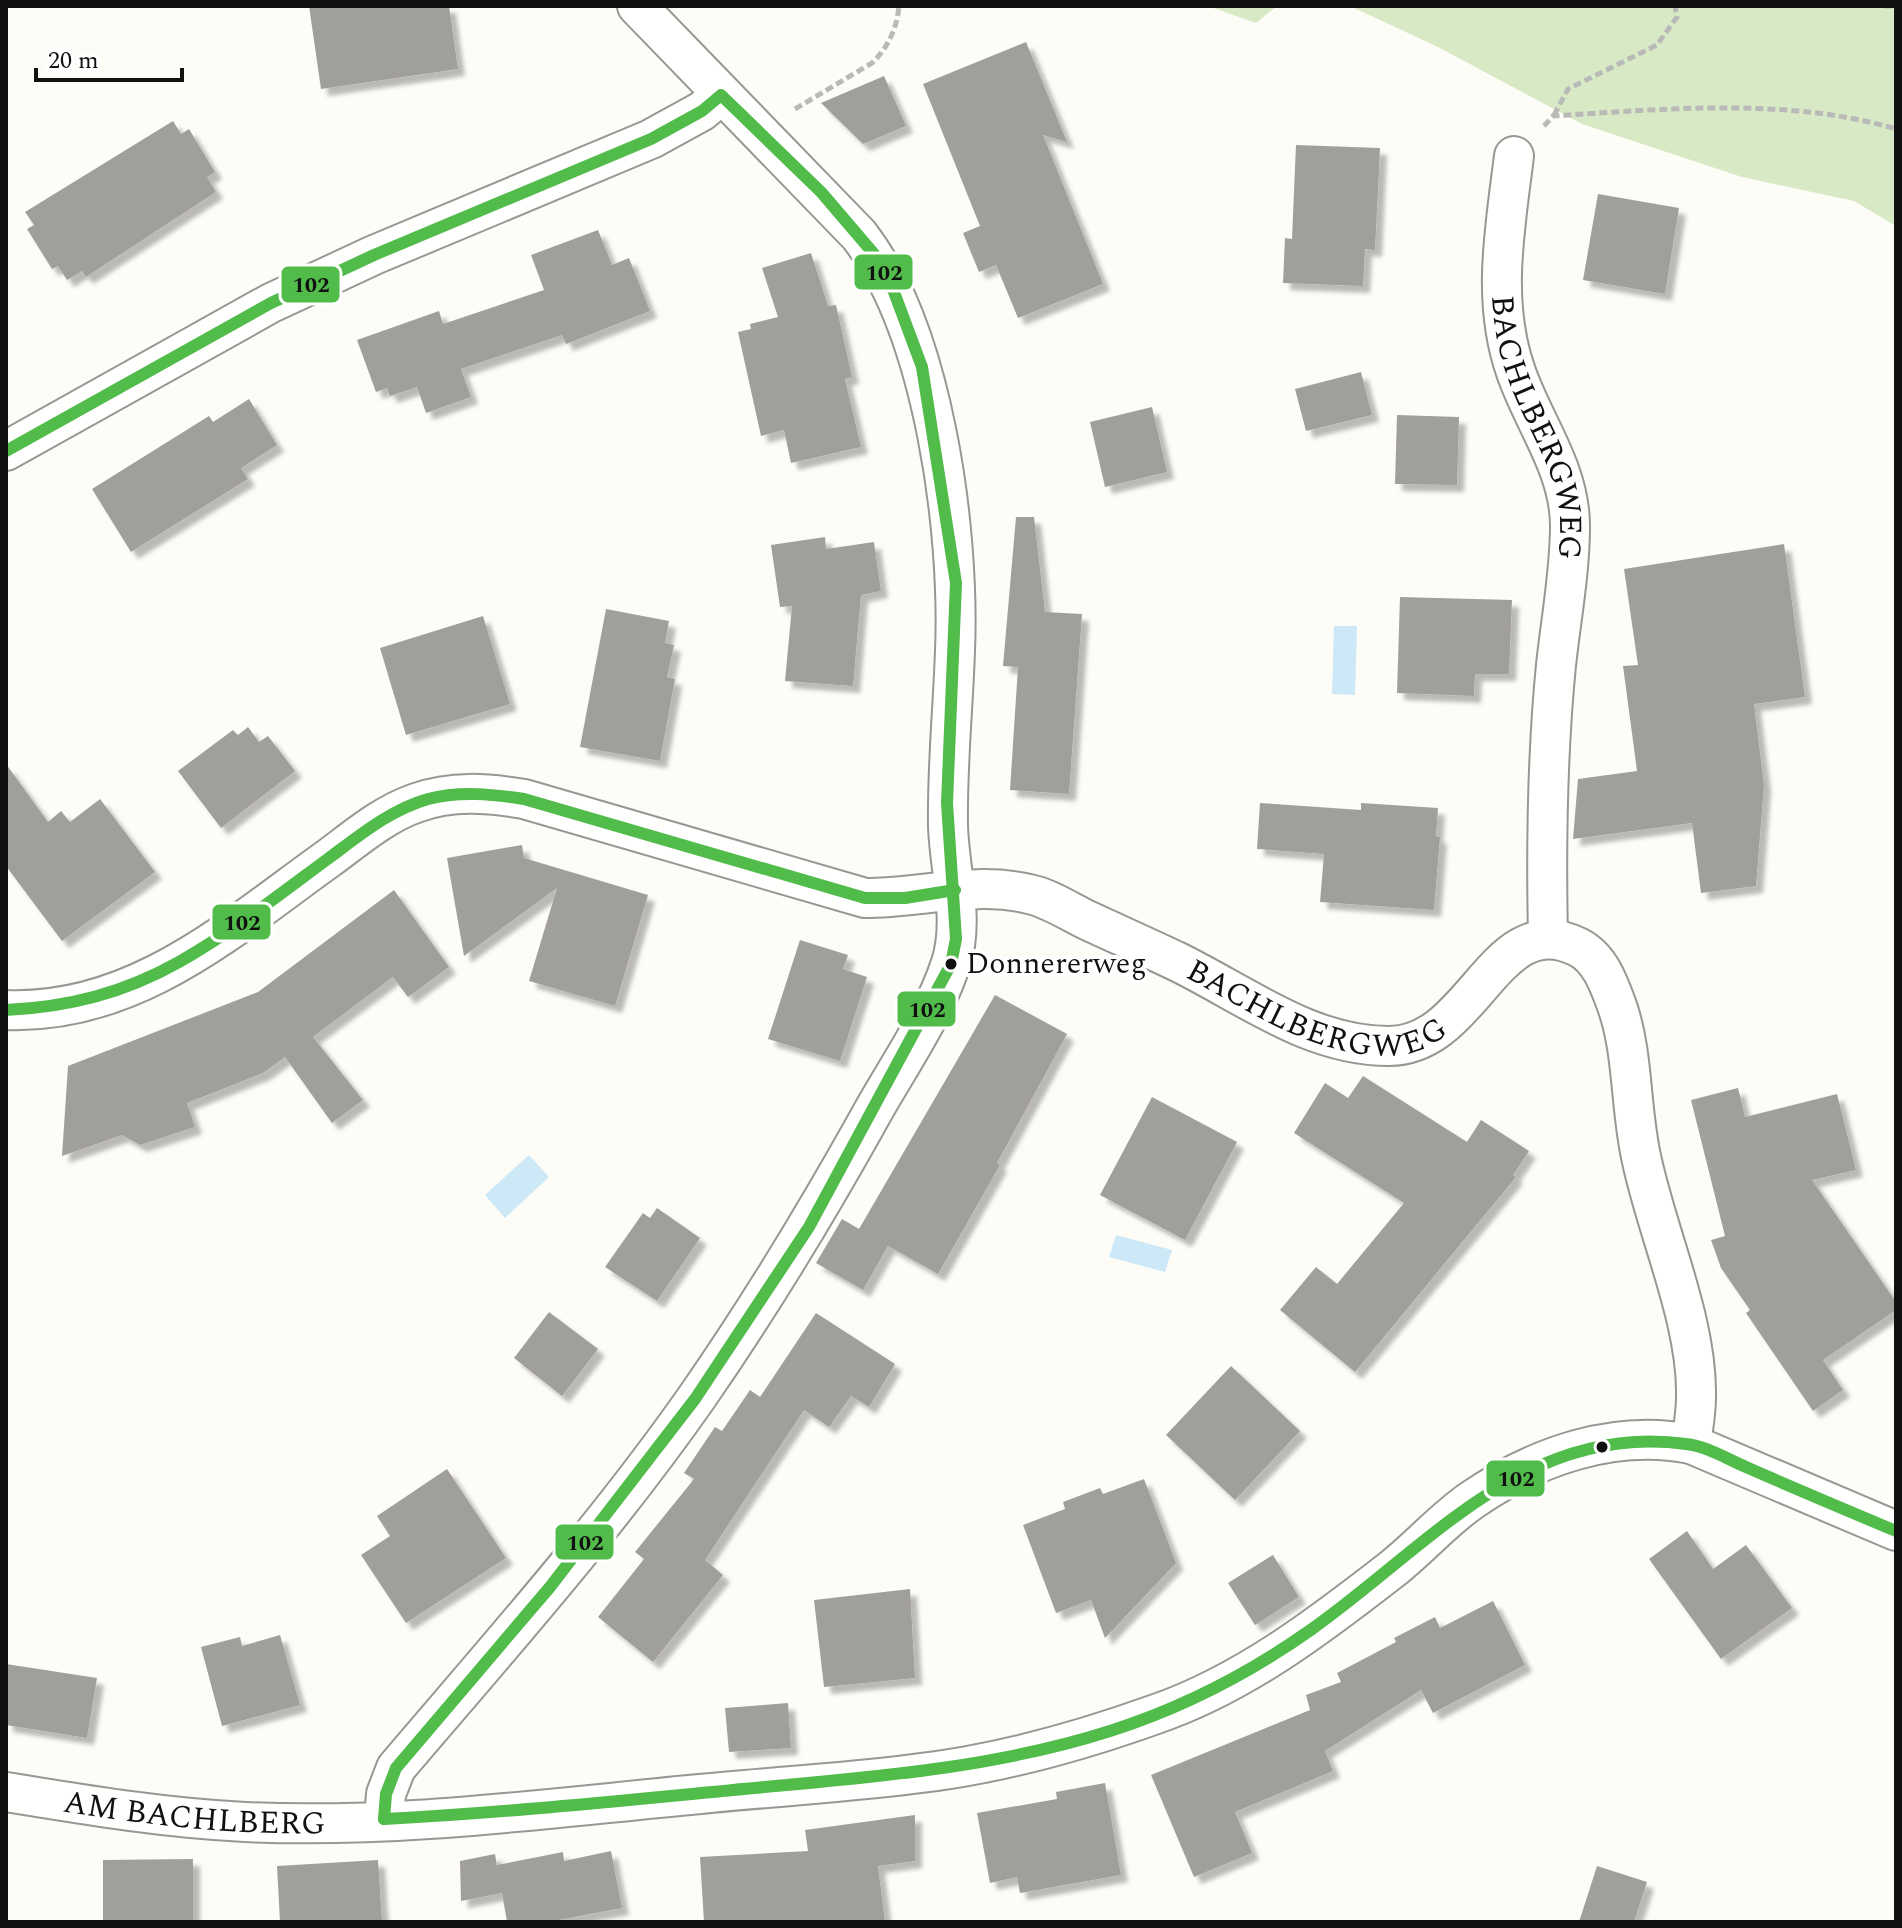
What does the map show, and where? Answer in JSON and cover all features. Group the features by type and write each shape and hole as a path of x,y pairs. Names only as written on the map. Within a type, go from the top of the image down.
{"street":[{"path":"384,1819 386,1794 396,1768 550,1587 686,1411 809,1227 933,1003 951,964 956,939 947,803 956,583 939,458 922,367 894,292 874,254 821,192 721,95 637,6"},
{"path":"6,451 285,296 374,255 651,139 702,111 721,95"},
{"name":"BACHLBERGWEG","path":"6,1010 51,1008 106,995 151,979 209,945 397,811 454,795 481,793 524,799 865,898 905,898 990,888 1030,894 1178,962 1320,1037 1357,1045 1395,1047 1427,1038 1454,1018 1492,970 1517,947 1548,939 1550,748 1570,525 1558,462 1516,374 1504,332 1500,291 1502,250 1514,156"},
{"path":"1548,939 1580,948 1603,970 1618,1010 1641,1159 1689,1334 1697,1397 1691,1444 1896,1531"},
{"name":"AM BACHLBERG","path":"6,1792 139,1814 219,1820 384,1819 473,1815 916,1774 1034,1752 1159,1713 1234,1679 1331,1615 1471,1501 1531,1465 1601,1442 1656,1437 1691,1444"}],"path":[{"path":"792,111 872,63 883,53 894,31 899,6"},
{"path":"1514,156 1553,116 1568,89 1657,45 1677,17 1675,6"},
{"path":"1884,6 1896,6"},
{"path":"1553,116 1692,107 1855,117 1896,129"}],"green space":[{"path":"1208,6 1277,6 1256,23"},
{"path":"1350,6 1896,6 1896,226 1854,201 1742,177 1582,124 1438,47"}],"water":[{"path":"1334,626 1357,626 1355,695 1332,694"},
{"path":"529,1155 549,1177 505,1218 485,1195"},
{"path":"1116,1235 1172,1250 1165,1272 1109,1257"}],"building":[{"path":"309,6 449,6 458,69 321,89"},
{"path":"1026,42 1067,142 1043,135 1103,284 1018,318 996,265 979,272 963,233 980,226 923,84"},
{"path":"884,76 906,126 863,144 821,103"},
{"path":"173,121 181,134 189,129 215,172 207,177 216,192 86,277 82,271 67,280 58,266 52,269 27,229 34,225 25,212"},
{"path":"1296,145 1380,148 1375,250 1365,249 1363,286 1283,283 1285,238 1292,239"},
{"path":"1598,194 1679,208 1665,294 1583,280"},
{"path":"598,230 612,265 629,258 650,311 566,344 562,335 461,369 471,397 426,413 417,387 390,396 387,388 376,392 357,340 439,311 443,324 544,290 531,255"},
{"path":"811,253 828,306 836,305 852,377 845,379 861,447 791,463 784,430 761,436 738,332 751,329 750,324 778,317 762,268"},
{"path":"1361,372 1372,415 1306,431 1295,389"},
{"path":"249,399 277,445 241,468 248,479 131,552 92,489 209,416 213,422"},
{"path":"1152,407 1167,472 1105,487 1090,422"},
{"path":"1397,415 1459,417 1457,485 1395,484"},
{"path":"1016,517 1034,517 1045,612 1082,614 1069,794 1010,790 1018,667 1003,666"},
{"path":"825,537 826,549 874,542 881,591 861,595 853,686 785,681 792,606 780,607 771,545"},
{"path":"1784,544 1805,697 1754,704 1764,785 1756,886 1701,893 1692,823 1573,839 1578,779 1637,771 1623,666 1638,665 1624,569"},
{"path":"1400,597 1512,600 1509,674 1475,674 1474,696 1397,693"},
{"path":"606,609 669,621 665,643 674,645 667,677 675,679 660,761 580,747"},
{"path":"483,616 510,704 406,735 380,648"},
{"path":"248,727 259,742 268,736 295,771 221,828 178,771 233,730 238,735"},
{"path":"6,764 48,822 61,811 70,822 100,799 155,872 62,941 6,866"},
{"path":"1260,803 1361,810 1361,803 1438,808 1436,836 1440,837 1434,910 1320,902 1324,854 1257,849"},
{"path":"522,845 524,858 648,895 615,1006 529,981 557,888 464,956 447,858"},
{"path":"394,890 449,967 408,997 393,977 313,1037 363,1100 332,1123 285,1057 263,1073 187,1103 195,1127 140,1145 122,1135 62,1156 68,1066 258,992"},
{"path":"800,940 848,955 843,969 867,977 840,1061 768,1039"},
{"path":"995,995 1067,1034 997,1163 1000,1165 938,1274 888,1246 863,1290 816,1263 842,1219 859,1229"},
{"path":"1363,1076 1467,1142 1481,1120 1529,1151 1513,1175 1516,1177 1355,1372 1280,1310 1316,1267 1337,1284 1404,1203 1294,1133 1325,1083 1348,1098"},
{"path":"1738,1088 1745,1117 1837,1094 1856,1170 1812,1180 1896,1302 1896,1310 1823,1360 1843,1390 1813,1411 1746,1313 1750,1310 1721,1268 1711,1240 1725,1236 1691,1100"},
{"path":"1152,1097 1237,1142 1185,1240 1100,1195"},
{"path":"657,1208 700,1238 657,1301 605,1267 643,1213 650,1218"},
{"path":"549,1312 598,1349 562,1396 514,1358"},
{"path":"816,1313 895,1364 869,1407 851,1396 829,1427 804,1410 705,1560 723,1575 653,1662 598,1617 644,1559 635,1552 694,1479 684,1473 715,1427 722,1431 750,1390 760,1397"},
{"path":"1231,1366 1300,1431 1235,1500 1166,1435"},
{"path":"447,1469 506,1558 406,1623 361,1555 390,1536 377,1516"},
{"path":"1144,1479 1176,1563 1105,1638 1091,1600 1056,1613 1023,1525 1065,1509 1063,1502 1100,1488 1103,1494"},
{"path":"1687,1531 1713,1569 1746,1545 1792,1608 1721,1659 1649,1559"},
{"path":"1273,1555 1299,1597 1255,1625 1228,1583"},
{"path":"910,1589 915,1678 824,1687 814,1600"},
{"path":"1493,1601 1525,1665 1433,1713 1421,1690 1325,1751 1333,1771 1235,1812 1252,1853 1194,1877 1151,1775 1310,1710 1306,1695 1341,1682 1337,1673 1396,1642 1394,1638 1435,1617 1440,1628"},
{"path":"280,1635 300,1705 222,1726 201,1647 240,1637 242,1646"},
{"path":"6,1664 97,1678 87,1738 6,1725"},
{"path":"788,1703 791,1748 729,1752 725,1708"},
{"path":"1105,1783 1121,1875 1020,1893 1017,1877 990,1883 977,1813 1057,1799 1056,1792"},
{"path":"915,1815 915,1861 878,1866 885,1922 704,1922 700,1857 808,1851 805,1830"},
{"path":"611,1851 622,1908 548,1922 507,1922 502,1893 461,1901 460,1861 495,1854 498,1872 497,1865 563,1852 564,1861"},
{"path":"193,1859 193,1922 103,1922 103,1860"},
{"path":"378,1860 382,1922 280,1922 277,1866"},
{"path":"1597,1866 1647,1882 1634,1922 1579,1922"}],"transit line":[{"name":"102","path":"6,451 271,303 374,255 651,139 702,111 721,95 821,192 874,254 894,292 922,367 956,583 947,803 956,939 951,964 809,1227 695,1399 550,1587 396,1768 386,1794 384,1819"},
{"name":"102","path":"6,1010 74,1002 117,990 158,973 237,925 388,816 428,799 452,795 524,799 865,898 905,898 955,890"},
{"name":"102","path":"384,1819 559,1806 923,1771 1017,1755 1110,1731 1189,1700 1264,1660 1312,1629 1483,1497 1529,1471 1577,1452 1629,1442 1694,1445 1896,1531"}],"place":[{"name":"Donnererweg","path":"951,964"}]}
